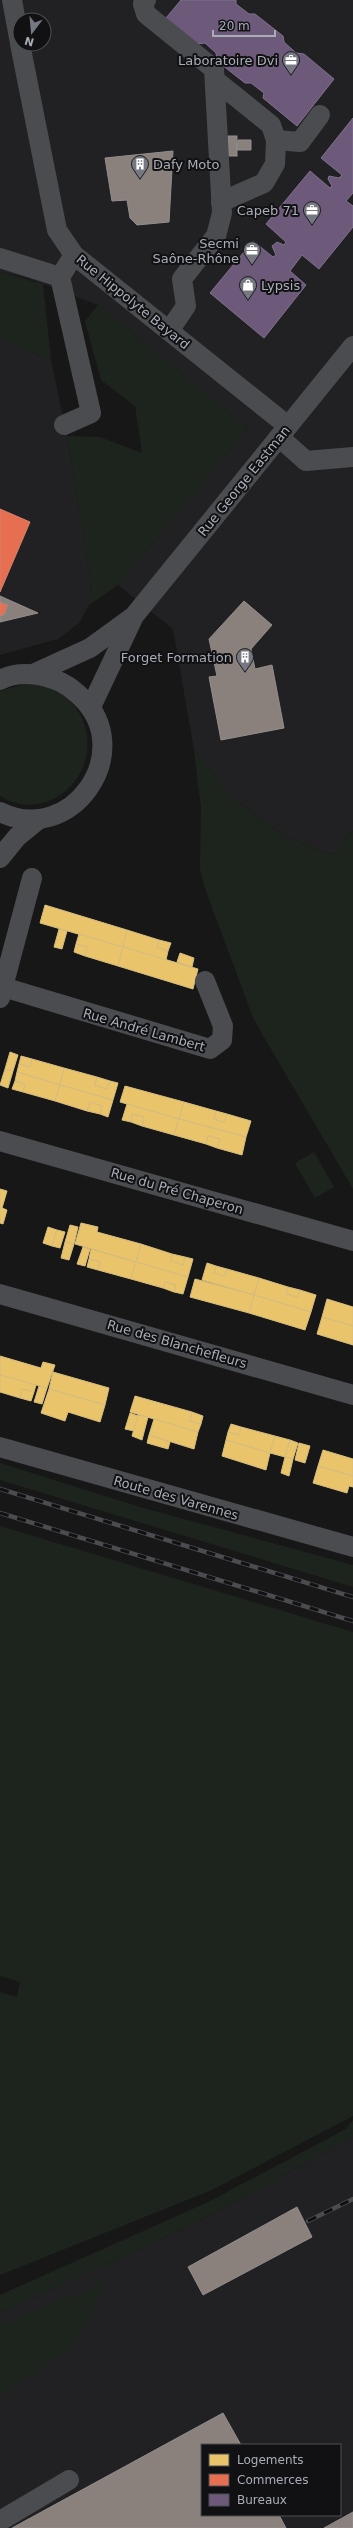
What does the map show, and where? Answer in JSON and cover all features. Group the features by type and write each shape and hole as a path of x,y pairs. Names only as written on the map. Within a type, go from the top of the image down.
{"street":[{"name":"Rue Hippolyte Bayard","path":"12,0 14,12"},
{"path":"146,0 143,4 146,14 214,69 222,213 216,236 182,279 186,306 169,331"},
{"name":"Rue Hippolyte Bayard","path":"22,52 57,230 74,255 169,331 284,431 306,461 353,457"},
{"path":"214,80 272,125 276,140 275,164 264,183 221,202"},
{"path":"276,140 300,142 320,115"},
{"path":"64,425 91,414 60,277 74,255"},
{"path":"0,258 60,277"},
{"name":"Rue George Eastman","path":"91,706 134,616 353,346"},
{"name":"Rue George Eastman","path":"35,673 90,648 134,616"},
{"path":"0,680 7,676 35,673 67,683 91,706 101,729 103,753 96,777 82,797 63,812 39,819 10,817 0,812"},
{"path":"0,858 17,837 39,819"},
{"path":"1,993 32,878"},
{"name":"Rue André Lambert","path":"1,993 210,1049 222,1040 223,1026 205,980"},
{"name":"Rue du Pré Chaperon","path":"0,1141 353,1242"},
{"name":"Rue des Blanchefleurs","path":"0,1294 353,1395"},
{"name":"Route des Varennes","path":"0,1447 353,1547"},
{"path":"0,2521 69,2480"}],"shaded area":[{"path":"0,0 353,0 353,831 333,855 284,836 232,797 194,750 173,629 118,585 248,428 98,305 27,278 0,272"},
{"path":"0,272 43,284 51,360 0,339"},
{"path":"98,305 248,428 118,585 89,605 91,583 67,436 100,437 142,453 135,406 101,380 85,321"},
{"path":"0,339 51,360 67,436 91,583 89,605 79,623 58,639 0,655"},
{"path":"27,683 49,688 68,699 78,711 86,731 87,752 82,770 71,786 56,797 39,804 20,804 0,796 0,691"},
{"path":"194,750 232,797 284,836 333,855 353,831 353,1189 254,1020 203,883 200,869 201,808"},
{"path":"314,1152 334,1187 315,1198 295,1163"},
{"path":"0,1463 140,1507 353,1565 353,1587 0,1480"},
{"path":"0,1526 353,1632 353,2116 212,2190 0,2275 0,1992 17,1997 20,1982 0,1976"},
{"path":"353,2120 353,2137 196,2223 0,2313 0,2295 206,2203 346,2129"},
{"path":"353,2137 353,2528 0,2528 0,2313 196,2223"},
{"path":"106,2282 90,2319 72,2346 0,2397 0,2324"}],"building: Logements":[{"path":"45,905 127,930 123,947 40,923"},
{"path":"59,929 67,931 62,949 54,947"},
{"path":"127,930 159,940 157,947 168,951 166,960 123,947"},
{"path":"79,934 123,947 118,966 85,956 87,947 76,944"},
{"path":"159,940 171,943 168,951 157,947"},
{"path":"76,944 87,947 85,956 74,952"},
{"path":"123,947 198,969 193,989 118,966"},
{"path":"180,953 194,958 192,967 177,962"},
{"path":"10,1052 18,1055 13,1071 5,1069"},
{"path":"21,1056 32,1059 30,1067 19,1064"},
{"path":"32,1059 64,1068 60,1085 17,1072 19,1064 30,1067"},
{"path":"64,1068 97,1077 95,1085 107,1089 110,1081 118,1083 113,1100 60,1085"},
{"path":"5,1069 13,1071 8,1088 0,1085"},
{"path":"17,1072 60,1085 55,1101 23,1092 25,1084 15,1081"},
{"path":"97,1077 110,1081 107,1089 95,1085"},
{"path":"15,1081 25,1084 23,1092 12,1089"},
{"path":"60,1085 113,1100 108,1117 100,1114 102,1106 90,1102 87,1111 55,1101"},
{"path":"125,1086 184,1102 179,1119 120,1102"},
{"path":"90,1102 102,1106 100,1114 87,1111"},
{"path":"184,1102 216,1111 214,1119 224,1122 227,1114 251,1121 246,1137 179,1119"},
{"path":"127,1104 179,1119 174,1135 142,1126 144,1117 132,1114 131,1122 122,1120"},
{"path":"216,1111 227,1114 224,1122 214,1119"},
{"path":"132,1114 144,1117 142,1126 131,1122"},
{"path":"179,1119 246,1137 242,1155 217,1148 220,1139 208,1136 206,1144 174,1135"},
{"path":"208,1136 220,1139 217,1148 206,1144"},
{"path":"0,1189 7,1191 2,1208 7,1210 3,1224 0,1223"},
{"path":"81,1223 98,1227 97,1232 141,1244 136,1262 75,1244"},
{"path":"70,1225 78,1227 74,1244 65,1242"},
{"path":"48,1227 57,1230 52,1246 43,1243"},
{"path":"57,1230 65,1232 60,1248 52,1246"},
{"path":"65,1242 74,1244 69,1260 61,1258"},
{"path":"141,1244 172,1254 171,1261 183,1265 185,1257 193,1259 188,1277 136,1262"},
{"path":"83,1247 90,1249 85,1266 77,1264"},
{"path":"91,1249 136,1262 131,1279 98,1270 100,1262 89,1259"},
{"path":"172,1254 185,1257 183,1265 171,1261"},
{"path":"89,1259 100,1262 98,1270 87,1267"},
{"path":"136,1262 188,1277 183,1294 174,1292 176,1285 165,1282 163,1288 131,1279"},
{"path":"207,1263 216,1266 214,1273 225,1276 227,1269 259,1278 254,1295 202,1280"},
{"path":"216,1266 227,1269 225,1276 214,1273"},
{"path":"259,1278 288,1287 286,1294 297,1297 300,1290 316,1295 311,1312 254,1295"},
{"path":"195,1279 254,1295 249,1313 190,1297"},
{"path":"165,1282 176,1285 174,1292 163,1288"},
{"path":"288,1287 300,1290 297,1297 286,1294"},
{"path":"254,1295 311,1312 305,1330 249,1313"},
{"path":"327,1299 353,1307 353,1326 322,1317"},
{"path":"322,1317 353,1326 353,1345 317,1334"},
{"path":"0,1356 41,1368 43,1362 55,1365 47,1388 0,1375"},
{"path":"53,1372 109,1388 105,1405 49,1389"},
{"path":"0,1375 36,1385 34,1392 22,1389 20,1398 0,1392"},
{"path":"39,1386 47,1388 42,1404 34,1402"},
{"path":"22,1389 34,1392 31,1401 20,1398"},
{"path":"49,1389 105,1405 100,1422 68,1412 65,1421 41,1413"},
{"path":"135,1396 192,1412 190,1421 201,1424 198,1432 130,1412"},
{"path":"192,1412 203,1416 201,1424 190,1421"},
{"path":"130,1413 138,1416 134,1431 125,1429"},
{"path":"138,1415 148,1417 142,1440 132,1436"},
{"path":"154,1419 198,1432 194,1449 149,1435"},
{"path":"231,1424 241,1427 239,1435 228,1432"},
{"path":"241,1427 275,1436 270,1453 226,1440 228,1432 239,1435"},
{"path":"149,1435 170,1442 168,1449 147,1443"},
{"path":"275,1436 290,1440 285,1457 270,1453"},
{"path":"226,1440 270,1453 266,1470 222,1456"},
{"path":"290,1440 298,1443 293,1459 285,1457"},
{"path":"299,1443 310,1446 305,1463 295,1460"},
{"path":"323,1450 353,1459 353,1476 318,1466"},
{"path":"285,1457 293,1459 289,1476 281,1473"},
{"path":"318,1466 353,1476 353,1487 349,1486 347,1493 313,1483"}],"building: Commerces":[{"path":"0,509 30,522 0,592"},
{"path":"0,602 8,605 4,615 0,616"}],"building: Bureaux":[{"path":"181,0 236,0 236,4 249,14 255,14 283,36 284,42 296,53 304,54 334,79 297,126 263,98 264,93 251,83 245,83 217,61 216,53 205,43 197,44 166,18"},
{"path":"353,118 353,193 346,201 353,206 353,227 319,269 302,255 290,271 306,285 264,338 210,293 253,241 273,257 276,255 272,246 277,242 284,245 286,242 266,224 310,171 330,188 332,186 328,179 329,176 339,178 342,175 321,158"}],"building: Industrie":[{"path":"228,136 237,136 237,156 228,156"},
{"path":"238,140 251,140 251,150 237,150"},
{"name":"Dafy Moto","path":"173,151 169,222 137,225 130,218 127,200 112,201 105,158"},
{"path":"0,596 38,613 0,622 0,616 4,615 8,605 0,602"},
{"name":"Forget Formation","path":"244,601 272,625 251,649 255,669 272,665 284,728 221,740 209,677 217,676 209,639"},
{"path":"297,2207 312,2237 203,2295 188,2267"},
{"path":"223,2413 240,2444 201,2444 201,2516 280,2516 286,2528 12,2528"},
{"path":"353,2512 353,2528 324,2528"}],"railway":[{"path":"0,1489 353,1597"},
{"path":"0,1513 353,1621"},
{"path":"308,2221 353,2199"}],"place":[{"name":"Laboratoire Dvi","path":"291,75"},
{"name":"Dafy Moto","path":"140,179"},
{"name":"Capeb 71","path":"312,225"},
{"name":"Secmi Saône-Rhône","path":"252,265"},
{"name":"Lypsis","path":"248,300"},
{"name":"Forget Formation","path":"245,672"}]}
